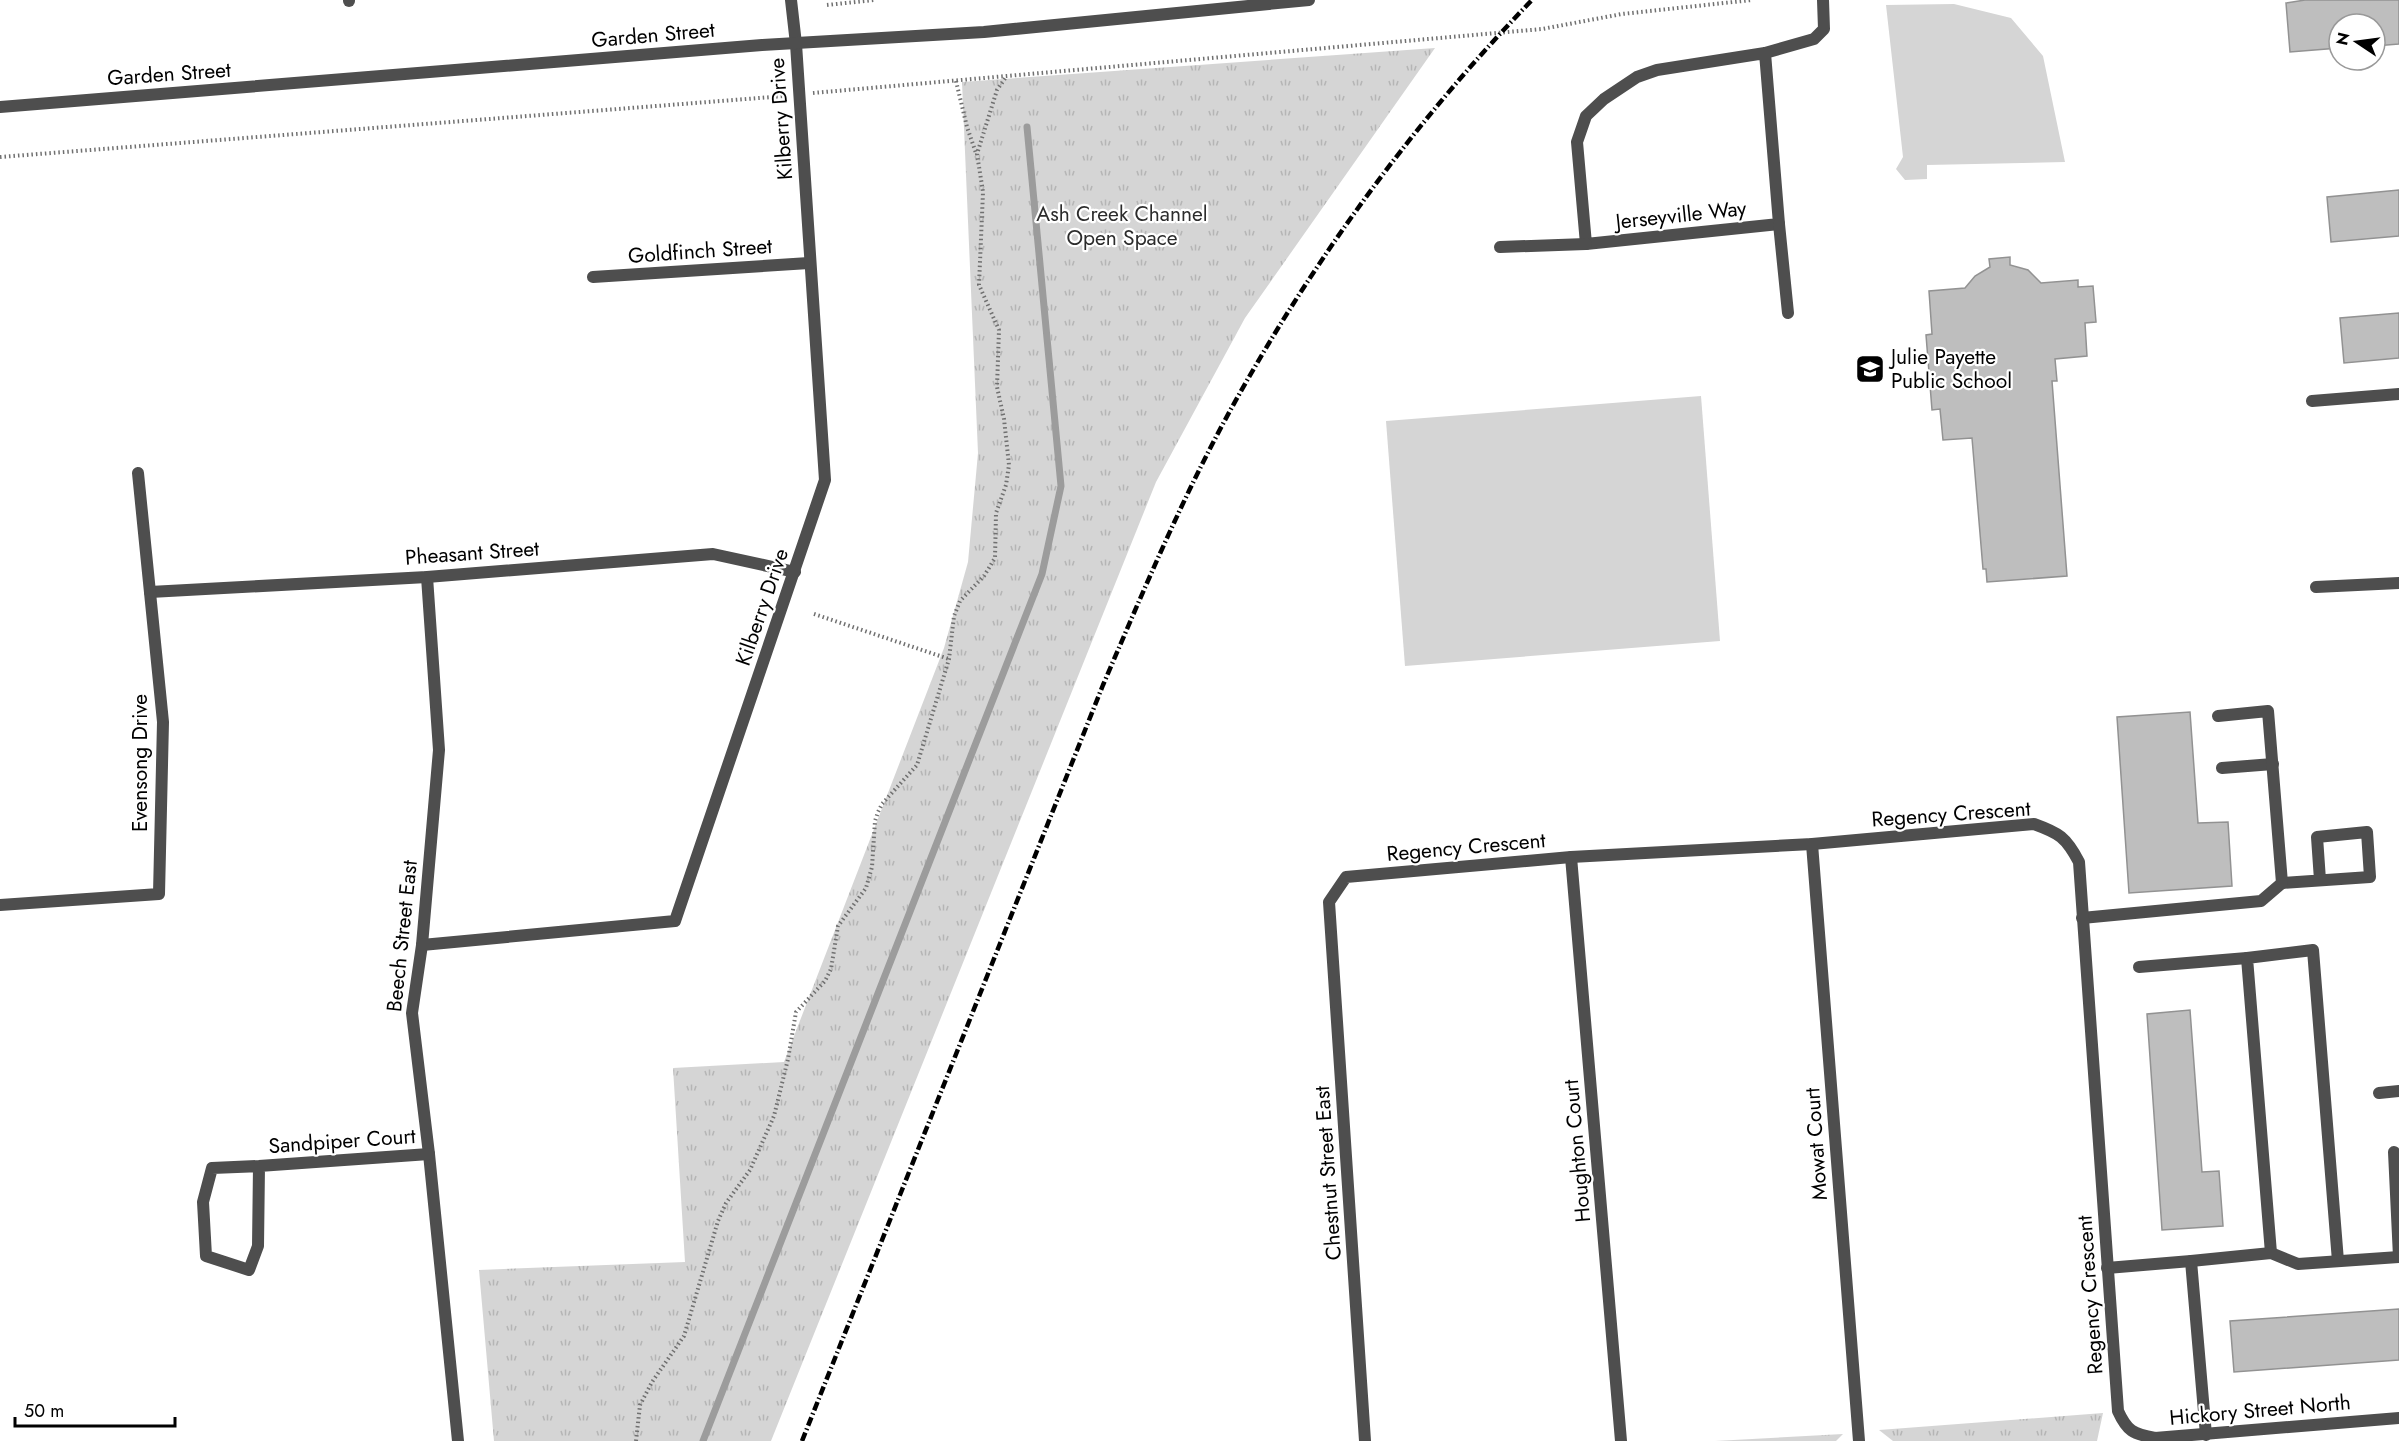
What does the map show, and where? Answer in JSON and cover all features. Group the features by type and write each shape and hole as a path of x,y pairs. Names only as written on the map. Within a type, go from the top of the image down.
{"street":[{"name":"Kilberry Drive","path":"422,945 675,921 825,480 796,44 791,0"},
{"name":"Garden Street","path":"0,107 796,44 984,32 1309,0"},
{"name":"Jerseyville Way","path":"1586,244 1577,142 1586,116 1604,99 1637,77 1657,70 1765,53 1814,39 1824,29 1823,0"},
{"name":"Jerseyville Way","path":"1765,53 1788,313"},
{"name":"Jerseyville Way","path":"1500,247 1586,244 1779,224"},
{"name":"Goldfinch Street","path":"593,277 809,263"},
{"path":"2312,401 2399,394"},
{"name":"Evensong Drive","path":"0,905 159,894 164,722 138,473"},
{"name":"Pheasant Street","path":"150,592 427,577 713,554 795,572"},
{"name":"Beech Street East","path":"427,577 440,750 422,945 412,1013 429,1154 458,1441"},
{"path":"2316,587 2399,583"},
{"path":"2218,716 2268,711 2282,883"},
{"path":"2222,768 2273,764"},
{"name":"Regency Crescent","path":"1329,902 1346,877 1571,857 1812,844 2034,824 2053,831 2069,844 2079,862 2118,1411 2125,1427"},
{"path":"2082,918 2261,901 2282,883 2370,877 2367,832 2316,837 2320,880"},
{"name":"Mowat Court","path":"1812,844 1859,1441"},
{"name":"Houghton Court","path":"1571,857 1621,1441"},
{"name":"Chestnut Street East","path":"1329,902 1365,1441"},
{"path":"2139,967 2313,950 2338,1261"},
{"path":"2247,958 2271,1253"},
{"path":"2379,1093 2399,1091"},
{"path":"2107,1268 2271,1253 2298,1264 2399,1257 2394,1152"},
{"name":"Sandpiper Court","path":"259,1166 258,1246 249,1270 206,1256 203,1202 212,1168 429,1154"},
{"path":"2191,1262 2206,1435"},
{"name":"Hickory Street North","path":"2125,1427 2139,1435 2155,1438 2399,1418"}],"path":[{"path":"827,5 874,0"},
{"path":"0,157 1006,77 1542,29 1622,14 1752,0"},
{"path":"976,153 997,90 1006,77"},
{"path":"636,1441 640,1405 652,1382 684,1336 718,1221 726,1203 750,1170 774,1116 788,1059 796,1012 825,981 831,969 838,926 866,888 870,877 875,821 878,812 882,804 917,765 949,659 954,616 960,601 984,576 995,558 996,513 1010,465 997,387 999,330 979,285 983,192 976,153 967,127 957,81"},
{"path":"814,614 949,659"}],"green space":[{"path":"1954,4 2011,18 2043,56 2065,162 1927,165 1927,179 1905,180 1896,169 1903,157 1886,5"},
{"name":"Ash Creek Channel Open Space","path":"1435,48 1245,318 1156,482 771,1441 494,1441 479,1270 685,1262 673,1068 784,1062 944,648 968,562 978,453 962,82"},
{"path":"1701,396 1720,641 1405,666 1386,421"},
{"path":"2103,1413 2097,1441 1893,1441 1879,1430"},
{"path":"1843,1434 1836,1441 1715,1441"}],"building":[{"path":"2305,0 2399,0 2399,44 2387,45 2387,12 2327,12 2327,49 2290,52 2286,3"},
{"path":"2399,190 2399,236 2331,242 2327,197"},
{"path":"2010,257 2010,265 2028,270 2041,283 2078,280 2078,287 2093,286 2096,322 2085,323 2087,356 2055,359 2057,381 2052,381 2067,576 1987,582 1986,569 1983,569 1972,438 1943,440 1940,409 1932,410 1926,335 1932,334 1929,291 1965,288 1975,276 1990,267 1989,259"},
{"path":"2399,313 2399,358 2344,363 2340,318"},
{"path":"2190,712 2198,823 2228,822 2232,886 2129,893 2117,717"},
{"path":"2190,1010 2202,1172 2219,1171 2223,1226 2162,1230 2147,1014"},
{"path":"2399,1309 2399,1360 2234,1372 2230,1321"}],"waterway":[{"path":"703,1441 1042,574 1061,486 1027,127"}],"railway":[{"path":"802,1441 1103,685 1164,546 1213,443 1296,299 1368,194 1447,94 1532,0"}],"place":[{"name":"Julie Payette Public School","path":"1870,369"}]}
